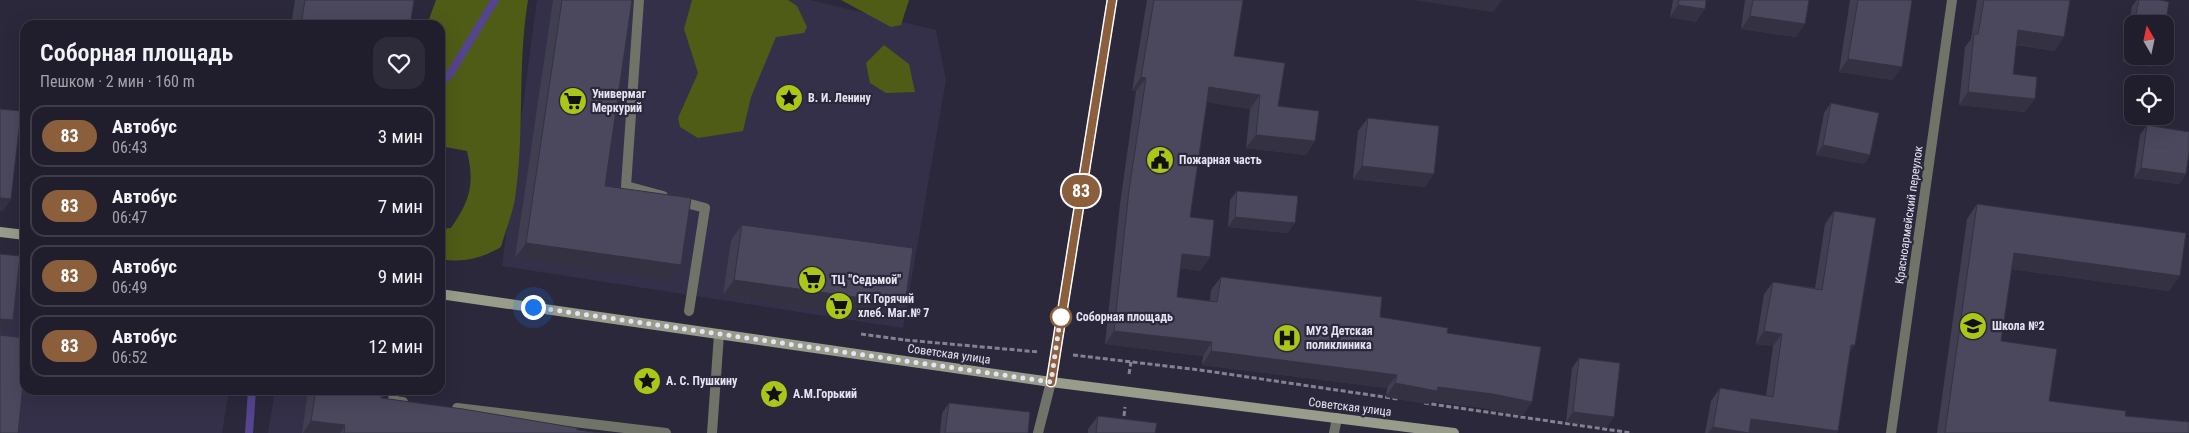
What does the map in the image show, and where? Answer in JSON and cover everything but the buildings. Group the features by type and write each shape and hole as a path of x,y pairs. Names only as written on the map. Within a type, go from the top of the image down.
{"main road":[{"path":"1051,382 1112,0"},
{"path":"0,232 20,234"},
{"name":"Советская улица","path":"445,295 1051,382 1454,433"}],"street":[{"path":"639,0 626,186 705,208 689,311"},
{"name":"Красноармейский переулок","path":"1891,433 1952,0"},
{"path":"712,433 719,334"},
{"path":"1038,433 1051,382"},
{"path":"393,395 392,401 412,403"},
{"path":"451,408 666,433"},
{"path":"1334,433 1337,418"}],"path":[{"path":"905,340 1055,353 1200,370 1406,400"},
{"path":"1416,402 1632,433"}],"shaded area":[{"path":"537,0 810,0 936,30 946,80 903,328 502,266"},
{"path":"0,262 20,264 20,395 228,395 222,433 0,433"},
{"path":"274,395 384,395 383,401 599,433 268,433"}],"green space":[{"path":"436,0 528,0 523,50 520,149 514,205 501,247 472,259 445,259 445,229 451,228 463,209 469,192 471,173 467,151 445,147 445,20 429,20"},
{"path":"692,0 788,0 797,6 807,27 804,33 776,37 751,97 743,131 698,138 680,127 678,118 698,73 684,29"},
{"path":"841,0 909,0 901,25 891,27"},
{"path":"884,45 909,64 915,92 886,93 870,83 866,63"}],"waterway":[{"path":"445,79 450,74 495,0"},
{"path":"249,433 252,395"}],"bus line":[{"name":"83","path":"1051,382 1112,0"}],"place":[{"name":"В. И. Ленину","path":"789,98"},
{"name":"Универмаг Меркурий","path":"573,101"},
{"name":"Пожарная часть","path":"1160,160"},
{"name":"ТЦ \"Седьмой\"","path":"812,280"},
{"name":"ГК Горячий хлеб. Маг.№ 7","path":"839,306"},
{"name":"Соборная площадь","path":"1061,317"},
{"name":"Школа №2","path":"1973,326"},
{"name":"МУЗ Детская поликлиника","path":"1287,338"},
{"name":"А. С. Пушкину","path":"647,381"},
{"name":"А.М.Горький","path":"774,394"}],"route":[{"path":"533,307 1051,382 1061,314 1061,317"}]}
